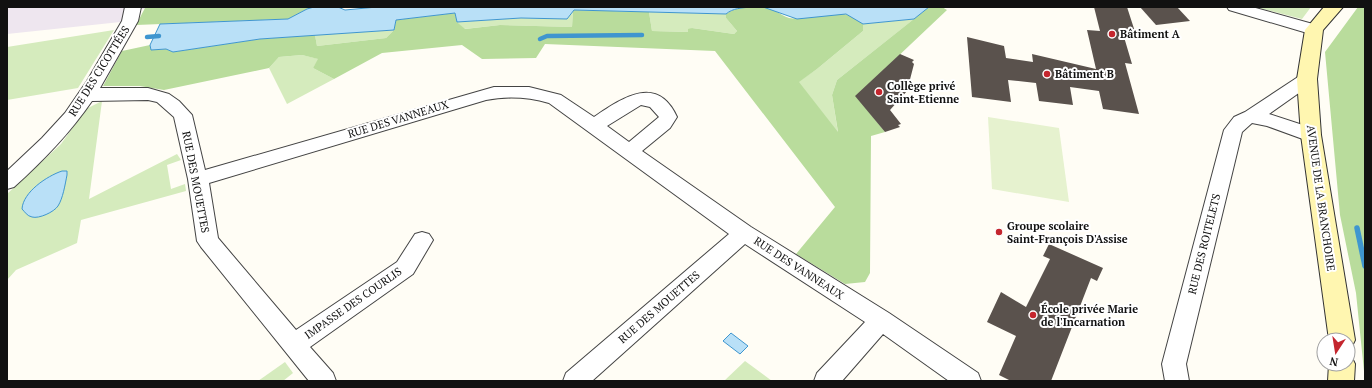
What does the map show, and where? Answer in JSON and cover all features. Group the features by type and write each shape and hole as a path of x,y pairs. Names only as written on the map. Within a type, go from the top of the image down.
{"main road":[{"name":"AVENUE DE LA BRANCHOIRE","path":"1324,18 1310,56 1307,79 1311,135 1341,332"}],"street":[{"name":"RUE DES CICOTTÉES","path":"7,182 54,137 87,95 130,21 133,7"},
{"path":"1234,7 1324,18"},
{"name":"RUE DES ROITELETS","path":"1177,381 1174,364 1233,130 1242,120 1251,117 1307,79"},
{"name":"RUE DES VANNEAUX","path":"198,179 440,106 504,91 536,93 556,99 744,233 881,320 969,381"},
{"name":"RUE DES MOUETTES","path":"87,95 128,92 148,94 163,98 183,115 198,179 208,241 295,344 324,381"},
{"path":"594,126 637,99 648,99 666,109 668,117 664,123 630,151"},
{"path":"1251,117 1295,128 1311,135"},
{"name":"RUE DES MOUETTES","path":"575,381 744,233"},
{"name":"IMPASSE DES COURLIS","path":"295,344 405,268 422,240"},
{"path":"826,381 881,320"}],"shaded area":[{"path":"7,7 162,7 133,10 130,21 7,34"}],"green space":[{"path":"314,7 288,19 136,25 145,8"},
{"path":"763,7 790,18 840,13 855,18 863,24 863,31 799,82 838,132 832,95 837,80 929,7 942,7 947,10 856,96 885,132 871,136 870,273 865,282 845,284 796,254 835,207 715,51 545,44 536,58 482,59 462,45 382,53 334,79 313,68 318,59 302,55 279,57 269,68 164,90 140,86 103,86 122,51 150,45 151,50 166,49 173,52 260,39 315,35 317,46 386,38 394,30 396,20 455,13 457,22 465,29 500,25 572,27 573,10 649,12 652,31 688,32 688,29 692,28 734,34 737,31 726,18 726,14 739,8"},
{"path":"1255,7 1311,7 1302,19"},
{"path":"1358,7 1365,7 1365,381 1356,293 1340,215 1325,52"},
{"path":"573,10 572,27 500,25 464,29 457,22 521,18 567,19"},
{"path":"649,12 726,14 726,18 737,31 734,34 692,28 689,32 652,31"},
{"path":"914,19 837,80 832,95 838,133 798,82 817,69 863,31 863,24"},
{"path":"114,30 78,88 7,100 7,47"},
{"path":"394,30 386,38 317,46 315,35"},
{"path":"302,55 319,59 313,68 334,79 287,104 269,68 279,57"},
{"path":"102,101 89,199 177,154 181,160 167,165 171,189 185,184 186,191 81,220 77,243 16,270 7,280 7,194 61,144 86,109"},
{"path":"988,117 1059,128 1069,202 992,189"},
{"path":"745,361 772,381 724,381"},
{"path":"285,362 293,373 283,381 258,381"}],"water":[{"path":"314,7 338,7 345,10 377,7 751,7 735,9 726,14 574,10 567,19 521,18 457,22 455,13 396,20 394,30 260,39 173,52 166,49 151,50 150,45 160,24 288,19"},
{"path":"763,7 929,7 914,19 863,24 846,14 797,19"},
{"path":"62,171 67,171 67,175 63,195 58,206 53,211 42,216 35,217 27,215 22,209 23,203 31,191 43,181"},
{"path":"731,333 748,346 740,354 723,341"}],"building":[{"name":"Bâtiment B","path":"1094,7 1127,7 1137,38 1124,37 1132,64 1125,63 1139,114 1103,109 1099,91 1070,87 1073,105 1039,101 1036,83 1008,80 1011,102 972,97 967,37 1004,46 1006,58 1033,62 1032,54 1096,69 1087,30 1100,31"},
{"path":"1140,7 1177,7 1190,21 1156,25"},
{"name":"Collège privé Saint-Etienne","path":"900,54 914,60 912,62 914,64 907,91 890,110 901,124 898,125 900,127 885,132 855,96"},
{"name":"École privée Marie de l'Incarnation","path":"1049,244 1103,268 1097,281 1091,278 1051,381 1011,381 999,375 1016,336 987,322 1001,292 1026,307 1050,259 1043,256"}],"waterway":[{"path":"540,39 547,36 642,35"},
{"path":"147,37 159,36"},
{"path":"1357,228 1365,266"}],"place":[{"name":"Bâtiment A","path":"1112,34"},
{"name":"Bâtiment B","path":"1047,74"},
{"name":"Collège privé Saint-Etienne","path":"879,92"},
{"name":"Groupe scolaire Saint-François D'Assise","path":"999,232"},
{"name":"École privée Marie de l'Incarnation","path":"1033,315"}]}
